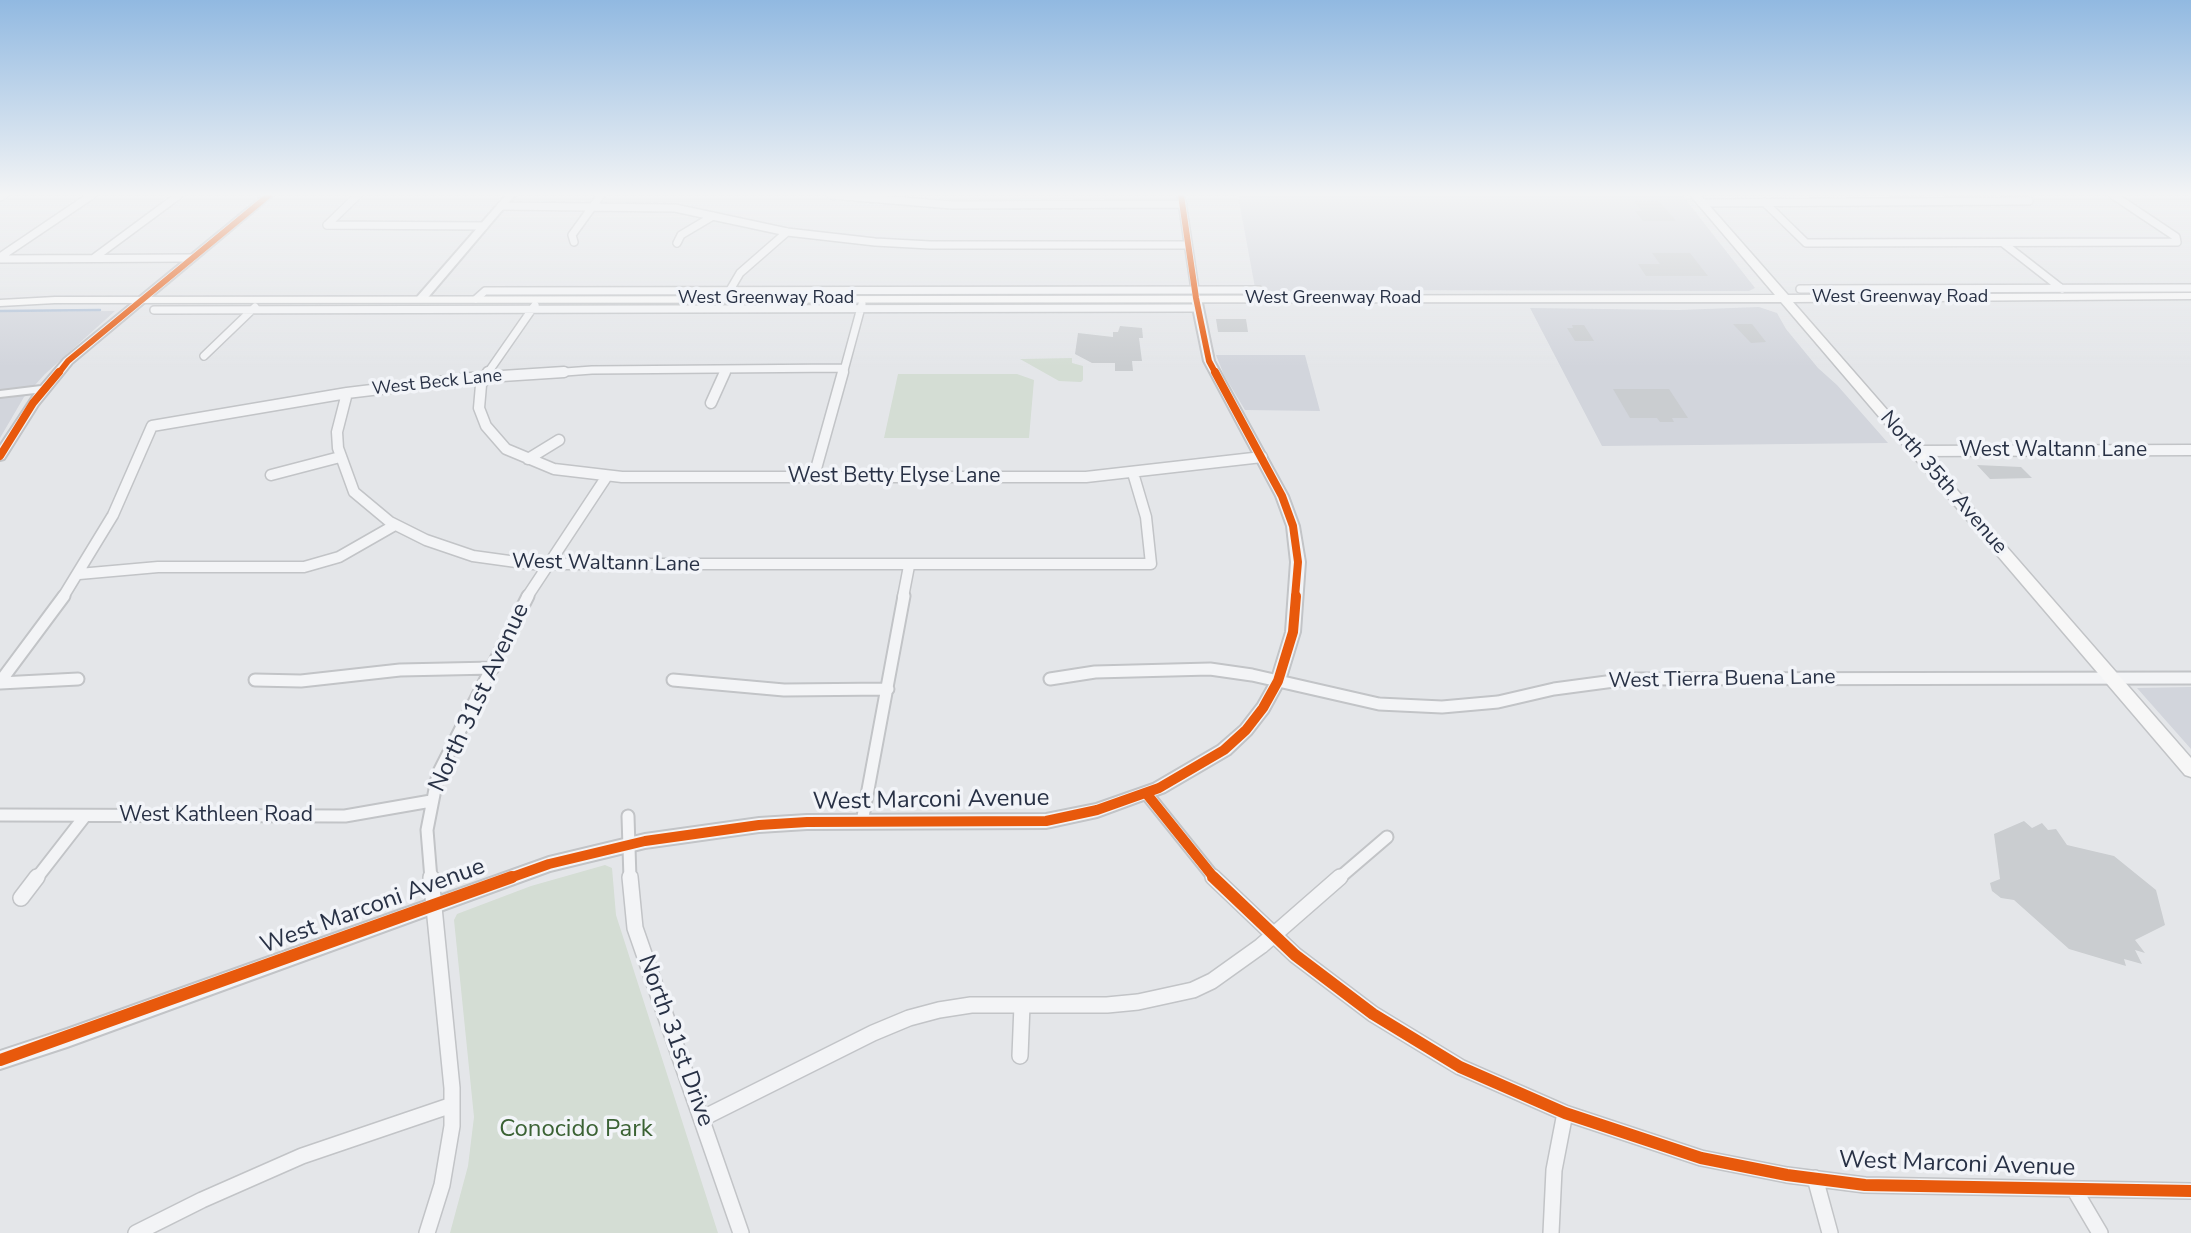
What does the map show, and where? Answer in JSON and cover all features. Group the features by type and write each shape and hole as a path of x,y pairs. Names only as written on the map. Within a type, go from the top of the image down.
{"main road":[{"name":"North 35th Avenue","path":"1744,253 2191,771"},
{"name":"West Greenway Road","path":"0,303 55,300 476,299 535,304 727,295 862,304 1196,299 2191,296"},
{"name":"West Greenway Road","path":"0,296 55,300"}],"street":[{"path":"94,258 101,253"},
{"path":"0,456 43,389 82,348 199,253"},
{"path":"421,299 461,253"},
{"path":"727,295 740,273 763,253"},
{"path":"1146,793 1181,778 1224,750 1246,730 1263,708 1278,681 1293,632 1298,562 1293,526 1282,496 1217,379 1207,353 1189,253"},
{"path":"2015,253 2072,297"},
{"path":"0,258 192,258"},
{"name":"West Greenway Road","path":"1800,289 2191,288"},
{"name":"West Greenway Road","path":"476,299 485,291 1196,299 1259,290"},
{"path":"204,356 263,299"},
{"path":"485,377 535,304"},
{"name":"West Greenway Road","path":"154,310 535,304 862,304"},
{"path":"814,477 862,304"},
{"name":"West Beck Lane","path":"79,574 113,515 152,426 347,393 485,377 592,370 844,368"},
{"path":"711,403 726,369"},
{"name":"West Betty Elyse Lane","path":"485,377 481,385 479,408 485,426 506,449 566,471 607,476 1086,477 1262,457"},
{"path":"0,394 43,389"},
{"path":"271,475 340,457 337,432 347,393"},
{"path":"528,459 559,440"},
{"name":"West Waltann Lane","path":"1915,451 2191,450"},
{"name":"West Waltann Lane","path":"340,457 354,492 395,525 447,548 473,556 548,565 1151,564 1146,517 1133,473"},
{"name":"North 31st Avenue","path":"427,1233 448,1159 452,1105 428,843 431,801 438,775 527,597 607,476"},
{"path":"0,682 79,574 158,568 304,567 339,557 395,525"},
{"path":"862,822 909,566"},
{"path":"256,680 301,681 400,670 493,668"},
{"name":"West Tierra Buena Lane","path":"1050,678 1095,672 1182,669 1252,674 1379,704 1443,707 1498,702 1554,689 1629,678 2191,678"},
{"path":"0,682 78,679"},
{"path":"673,680 784,690 888,690"},
{"name":"West Marconi Avenue","path":"0,1060 550,864 629,845 726,828 807,822 1046,821 1097,810 1146,793 1196,858 1272,937 1373,1014 1460,1067 1564,1113 1701,1158 1815,1178 1923,1188 2191,1191"},
{"name":"West Kathleen Road","path":"0,815 345,816 431,801"},
{"path":"20,898 85,816"},
{"path":"628,816 629,845"},
{"path":"703,1118 909,1018 971,1005 1107,1005 1172,996 1212,981 1272,937 1387,837"},
{"name":"North 31st Drive","path":"629,845 630,890 635,928 741,1233"},
{"path":"1020,1056 1022,1004"},
{"path":"136,1233 202,1200 302,1156 452,1105"},
{"path":"1551,1233 1554,1170 1564,1113"},
{"name":"West Marconi Avenue","path":"1815,1178 1830,1233"},
{"path":"2074,1189 2100,1233"}],"shaded area":[{"path":"1249,253 1727,253 1755,288 1749,291 1333,290 1256,293"},
{"path":"1759,307 1777,313 1786,329 1818,368 1837,385 1888,443 1602,446 1530,308 1679,310"},
{"path":"115,311 45,374 24,397 0,438 0,312"},
{"path":"1216,355 1305,355 1320,411 1245,410 1224,375"},
{"path":"2191,687 2191,749 2137,688"}],"green space":[{"path":"1072,358 1072,363 1083,366 1081,382 1059,381 1020,359"},
{"path":"898,374 1017,374 1034,380 1029,438 884,438"},
{"name":"Conocido Park","path":"605,865 612,868 616,915 718,1233 450,1233 468,1166 474,1117 454,920 457,914 531,886"}],"building":[{"path":"1652,253 1690,253 1708,276 1646,276 1638,264 1660,264"},
{"path":"1216,319 1246,319 1248,332 1218,332"},
{"path":"1733,324 1752,324 1766,342 1751,343"},
{"path":"1572,325 1584,325 1594,341 1575,341 1567,328 1573,328"},
{"path":"1120,326 1142,328 1143,338 1139,338 1142,361 1132,361 1133,371 1115,371 1115,363 1092,363 1075,354 1078,333 1113,337 1113,332 1118,332"},
{"path":"1613,389 1669,389 1688,418 1672,418 1674,422 1660,422 1657,418 1630,418"},
{"path":"1977,465 2021,467 2032,478 1990,479"},
{"path":"2024,821 2032,828 2042,823 2048,830 2056,829 2067,845 2114,856 2156,890 2165,925 2135,940 2145,953 2135,950 2142,964 2124,959 2126,966 2069,949 2014,900 2001,898 1992,891 1990,883 2000,879 1994,834"}],"waterway":[{"path":"0,311 100,310"}],"cycle path":[{"path":"0,456 33,403 68,361 199,253"},
{"path":"0,1060 549,864 645,841 759,825 807,822 1046,821 1097,810 1159,788 1224,750 1246,730 1263,708 1278,681 1293,632 1298,562 1293,526 1282,496 1209,361 1189,253"},
{"path":"1146,793 1196,858 1231,897 1295,955 1373,1014 1460,1067 1565,1113 1701,1158 1787,1175 1865,1185 2191,1191"}]}
